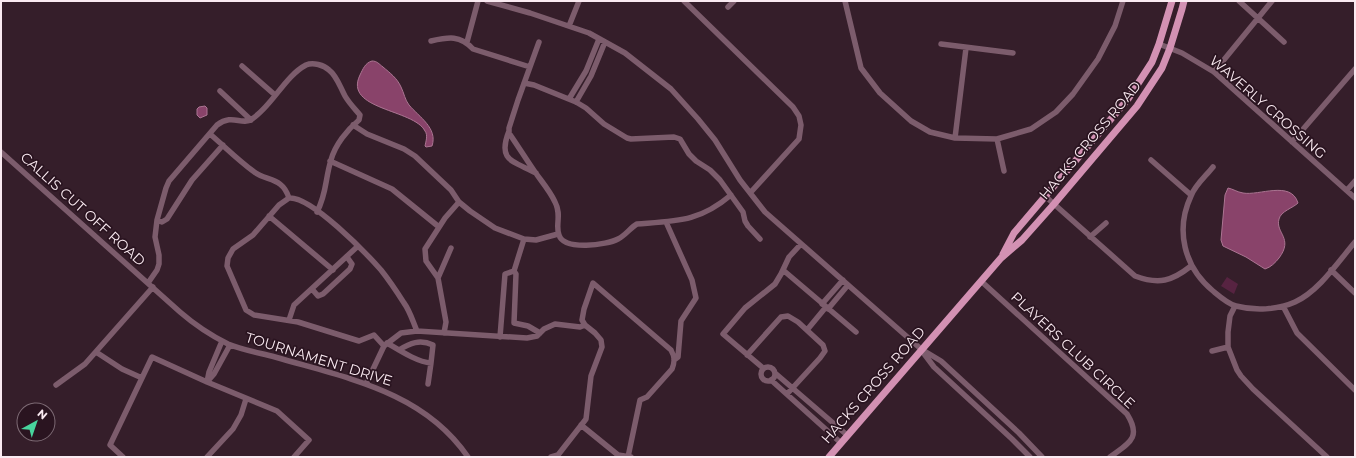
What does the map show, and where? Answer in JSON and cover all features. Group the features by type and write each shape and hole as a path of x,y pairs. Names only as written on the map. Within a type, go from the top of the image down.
{"main road":[{"name":"HACKS CROSS ROAD","path":"1001,258 1014,233 1128,99 1152,62 1160,44 1172,1"},
{"name":"HACKS CROSS ROAD","path":"828,457 980,281 1001,258 1022,240 1054,204 1137,106 1162,68 1170,48 1184,1"}],"street":[{"path":"467,42 478,1"},
{"path":"487,1 530,13 589,33 625,54 671,89 706,129 740,180 751,192 765,212 921,349 941,361 1018,432 1042,457"},
{"path":"569,26 579,1"},
{"path":"684,1 793,107 799,116 801,125 799,139 751,192"},
{"path":"728,7 734,1"},
{"path":"845,1 861,68 880,94 911,121 930,132 955,138 997,139 1031,128 1056,112 1073,94 1098,59 1116,26 1122,1"},
{"path":"1239,1 1284,42"},
{"path":"1214,72 1272,1"},
{"path":"431,41 456,38 467,42 473,49 530,67"},
{"path":"570,99 588,67 599,39"},
{"path":"536,174 507,157 504,151 504,142 539,42"},
{"path":"576,102 594,70 605,42"},
{"path":"941,44 1013,53"},
{"name":"WAVERLY CROSSING","path":"1160,44 1182,53 1214,72 1355,198"},
{"path":"955,138 966,48"},
{"path":"220,91 251,120 299,70 308,64 324,66 330,70 341,86 345,97 360,115 359,120 353,125 334,151 330,161 323,200 317,212"},
{"path":"242,66 275,95"},
{"path":"588,67 594,70"},
{"path":"1292,142 1355,69"},
{"path":"582,79 588,82"},
{"path":"524,83 534,85 576,102 586,108 604,124 626,138 674,137 680,139 689,154 696,161 710,170 720,180 743,212 748,226 760,239"},
{"name":"CALLIS CUT OFF ROAD","path":"148,283 157,270 159,264 159,255 155,237 157,220 169,181 218,125 230,119 242,121 251,120"},
{"path":"353,125 367,134 404,149 415,156 450,190 459,202 495,228 524,239 536,240 558,234"},
{"path":"510,128 510,133 536,174 550,192 556,204 559,215 558,234 561,240 566,243 579,246 617,240 624,236 637,224 689,219 704,214 721,204 731,195"},
{"path":"210,134 255,173 277,182 286,191 288,198"},
{"path":"997,139 1004,171"},
{"path":"157,220 162,222 167,219 186,189 223,145"},
{"name":"CALLIS CUT OFF ROAD","path":"1,152 193,323"},
{"path":"1151,160 1191,195"},
{"path":"330,161 392,189 439,227"},
{"path":"1213,167 1191,195 1184,218 1184,248 1191,266 1205,285 1235,306 1260,309 1282,306 1295,302 1308,294 1355,242"},
{"path":"1347,190 1355,180"},
{"path":"1045,196 1135,276 1145,280 1169,280 1179,276 1191,266"},
{"path":"416,331 405,304 382,272 358,246 301,200 292,198 284,200 268,216 253,235 239,244 231,252 228,258 227,266 246,310 254,315 289,320 359,341 374,335 385,344 426,363 431,363"},
{"path":"444,333 446,322 438,278 426,261 425,249 445,218 459,202"},
{"path":"268,216 333,270"},
{"path":"666,222 692,280 696,298 681,321 678,357 674,359"},
{"path":"1090,237 1106,222"},
{"path":"524,239 514,271 516,274 514,323 528,326 540,333"},
{"path":"801,244 791,254 775,284 745,308 723,334 763,368 771,367 775,373 847,435"},
{"path":"289,320 294,305 358,246"},
{"path":"438,278 451,248"},
{"path":"312,289 318,296 328,290 350,269 352,264 347,257"},
{"path":"783,270 856,332"},
{"path":"1331,270 1355,293"},
{"path":"500,337 505,274 514,271"},
{"path":"807,330 825,307 830,296 843,280"},
{"name":"PLAYERS CLUB CIRCLE","path":"980,281 1127,414 1133,424 1133,436 1129,444 1110,457"},
{"path":"551,457 558,455 586,419 591,376 602,347 601,340 585,325 582,320 584,309 593,283 671,350 674,359 672,369 647,397 640,400 628,456"},
{"path":"825,307 835,300 848,285"},
{"path":"56,385 85,364 153,287"},
{"path":"830,296 835,300"},
{"path":"1235,306 1230,316 1228,347 1237,370 1246,383 1327,457"},
{"path":"1282,306 1297,333 1355,390"},
{"path":"747,355 781,317 785,316 788,316 798,322 823,345 825,351 820,358 786,394"},
{"name":"TOURNAMENT DRIVE","path":"193,323 222,341 230,344 366,384 390,393 418,408 449,434 468,457"},
{"path":"366,384 385,344 401,334 416,331 527,338 537,336 544,329 555,324 580,327 585,325"},
{"path":"207,382 209,372 222,341"},
{"path":"399,350 408,344 417,342 429,343 433,345 428,384"},
{"path":"207,382 214,374 230,344"},
{"path":"1212,351 1228,347"},
{"path":"921,349 934,367 1030,457"},
{"path":"96,352 122,369 142,378"},
{"path":"123,457 110,445 152,357 246,399 277,411 309,440 294,457"},
{"path":"763,368 760,373 762,378 767,381 771,380 841,443"},
{"path":"771,380 775,373"},
{"path":"207,457 233,429 241,415 246,399"},
{"path":"802,408 807,401"},
{"path":"824,428 830,421"},
{"path":"581,425 618,455 631,457"}],"shaded area":[{"path":"372,61 379,64 397,81 408,103 430,128 433,140 432,146 425,146 426,133 418,124 408,118 370,102 361,95 357,87 360,75 363,68"},
{"path":"205,106 207,108 207,115 200,118 197,115 197,109"},
{"path":"1228,188 1241,193 1274,190 1289,192 1294,196 1298,203 1280,216 1279,219 1278,224 1285,241 1285,245 1279,258 1273,265 1265,269 1246,257 1223,246 1221,240 1225,195"},
{"path":"1227,277 1238,284 1234,294 1221,286"}]}
